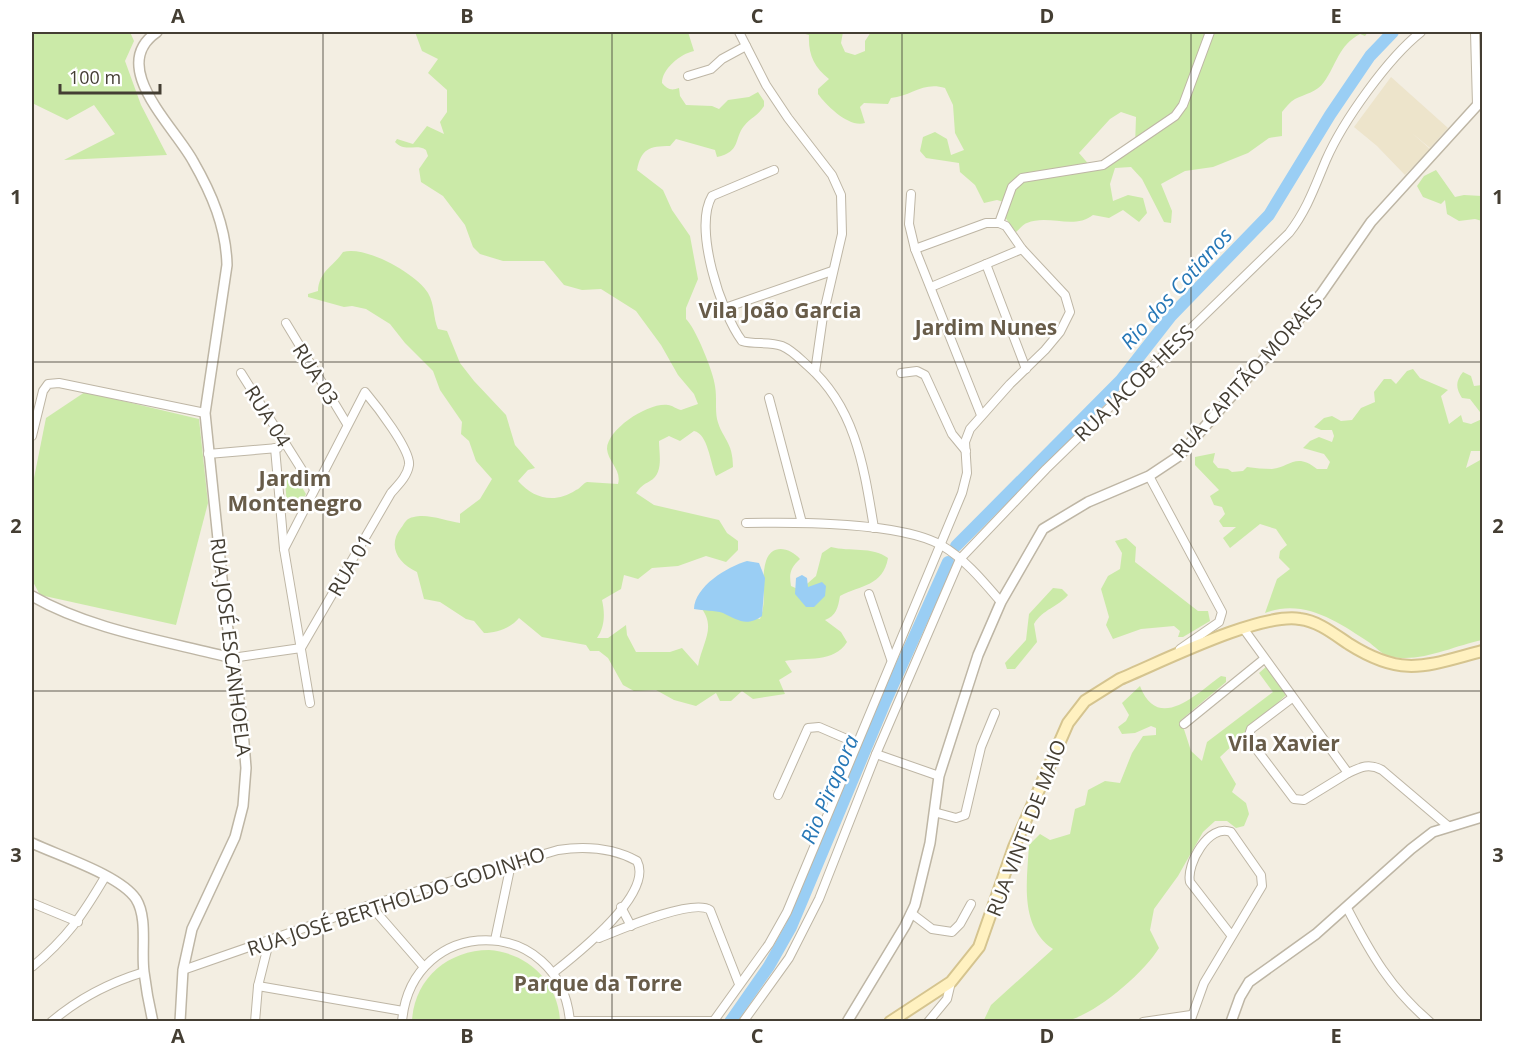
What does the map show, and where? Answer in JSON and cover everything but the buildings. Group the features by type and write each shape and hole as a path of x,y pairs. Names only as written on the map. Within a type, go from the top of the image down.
{"main road":[{"name":"RUA VINTE DE MAIO","path":"890,1022 951,982 979,947 1014,847 1068,723 1085,701 1101,689 1243,628 1285,617 1302,619 1319,625 1370,657 1403,667 1439,663 1482,651"}],"street":[{"name":"RUA JOSÉ ESCANHOELA","path":"157,32 145,39 139,50 141,77 154,104 192,158 211,196 226,242 227,265 205,413 246,768 243,806 235,837 192,929 183,970 180,1022"},
{"path":"739,32 788,118 832,175 841,195 842,234 832,271 815,372"},
{"path":"999,223 1012,187 1022,178 1103,165 1175,116 1183,105 1210,32"},
{"name":"RUA JACOB HESS","path":"743,1022 789,958 805,929 876,754 960,559 1071,445 1289,233 1308,205 1326,159 1344,127 1377,79 1421,32"},
{"path":"1475,32 1480,103"},
{"path":"688,76 711,69 722,59 746,46"},
{"name":"RUA CAPITÃO MORAES","path":"847,1022 911,913 922,879 939,776 978,655 1001,602 1043,529 1088,502 1149,476 1179,456 1321,294 1371,222 1480,103"},
{"path":"774,170 715,194 709,200 707,253 725,308 742,341 772,343 784,347 815,372 836,396 850,423 861,456 874,528"},
{"path":"910,194 909,224 915,249 981,415"},
{"path":"402,1022 410,987 424,967 441,952 462,943 495,940 532,953 553,972 565,996 570,1021 713,1021 769,944 787,912 891,658 962,493 967,473 967,435 981,415 1060,332 1070,312 1065,296 1022,249 1006,226 999,223 986,223 915,249"},
{"path":"931,287 1022,249"},
{"path":"986,264 1026,369"},
{"path":"725,308 832,271"},
{"name":"RUA 03","path":"286,323 347,424"},
{"path":"901,373 917,370 925,375 952,434 967,452"},
{"name":"RUA 04","path":"241,373 314,489"},
{"path":"32,436 43,391 48,384 59,382 205,413"},
{"name":"RUA 01","path":"301,648 391,493 404,479 409,464 406,449 365,392 347,424"},
{"path":"769,398 802,524"},
{"path":"284,549 347,424"},
{"path":"208,454 287,447"},
{"path":"275,448 284,549 310,703"},
{"path":"1149,476 1222,612 1219,622 1158,663"},
{"path":"746,523 874,528 922,537 940,544 960,559 1001,602"},
{"path":"869,594 891,658"},
{"path":"32,596 52,607 115,628 232,658 301,648"},
{"path":"1243,628 1348,772"},
{"path":"1184,724 1264,659"},
{"path":"1292,698 1251,729 1249,735 1251,742 1298,801 1304,800 1348,772 1373,765 1448,826"},
{"path":"934,812 956,818 965,815 981,747 995,713"},
{"path":"778,795 808,728 819,727 856,743"},
{"path":"876,754 939,776"},
{"path":"1231,1022 1240,997 1249,982 1347,908 1411,849 1433,832 1482,817"},
{"path":"1143,1022 1191,1018 1204,983 1262,886 1261,875 1231,832 1221,830 1212,834 1190,867 1189,875 1190,882 1231,935"},
{"path":"32,843 105,876 127,889 137,901 141,915 144,972 153,1022"},
{"name":"RUA JOSÉ BERTHOLDO GODINHO","path":"183,970 370,905 558,850 580,847 627,855 637,861 641,868 640,877 621,907"},
{"path":"495,940 511,864"},
{"path":"32,967 35,960 78,922 105,876"},
{"path":"32,903 78,922"},
{"path":"911,913 932,929 952,932 960,924 971,904"},
{"path":"370,905 424,967"},
{"path":"597,938 698,906 710,910 739,984"},
{"path":"553,972 597,938 621,907 631,926"},
{"path":"1347,908 1375,962 1398,993 1430,1022"},
{"path":"255,1022 258,986 269,942"},
{"path":"51,1022 74,1002 97,989 144,972"},
{"path":"928,1022 947,999 951,982"},
{"path":"258,986 403,1011"}],"shaded area":[{"path":"1391,77 1448,128 1430,148 1412,133 1430,149 1405,175 1377,146 1354,127"}],"green space":[{"path":"32,32 130,32 134,41 125,61 141,105 167,155 64,160 115,134 94,105 67,120 32,103"},
{"path":"415,32 688,32 694,51 678,59 668,68 662,83 666,87 679,88 680,96 686,105 712,106 719,109 728,100 749,97 758,92 764,101 762,109 746,123 736,144 725,155 717,157 715,150 676,139 670,146 647,150 641,157 637,170 663,190 672,210 690,236 698,279 686,308 686,319 699,340 714,380 717,419 731,451 733,467 716,476 706,443 699,433 694,431 680,441 669,436 659,441 660,463 657,473 636,493 654,505 719,520 727,533 738,541 738,550 726,562 706,556 678,566 652,568 638,579 624,575 621,589 602,600 604,620 597,638 608,638 626,625 627,635 636,652 670,652 682,648 698,666 708,626 704,612 698,604 760,619 763,605 764,568 772,552 786,550 800,559 792,568 790,578 791,586 800,590 816,576 822,553 831,547 875,552 888,558 881,574 876,579 840,596 836,611 825,620 841,632 847,642 842,649 819,658 785,661 792,672 779,680 785,694 753,699 742,691 731,701 720,701 716,693 696,706 674,700 656,690 634,691 623,685 608,658 599,651 590,651 586,645 542,637 519,618 512,625 503,629 484,633 474,621 466,619 440,602 424,599 417,572 400,559 395,541 407,520 425,516 460,523 460,514 480,499 492,479 476,461 469,441 461,434 462,422 440,390 433,371 390,324 366,309 344,307 308,297 308,294 318,291 324,274 343,252 353,251 377,257 402,270 422,285 430,298 438,329 447,331 460,363 506,415 515,445 535,468 528,470 518,481 531,492 545,498 568,494 587,482 618,484 617,470 607,449 609,441 621,425 640,412 660,405 668,405 681,410 698,404 694,394 678,375 661,345 636,311 601,289 582,290 564,285 544,261 503,261 480,254 473,247 465,225 443,196 421,182 419,169 428,156 426,150 418,147 403,147 395,142 397,139 413,144 427,126 444,134 440,122 447,112 447,90 428,73 438,59 422,51"},
{"path":"798,32 843,32 841,43 845,52 855,55 865,51 865,41 871,32 1368,32 1365,36 1360,34 1347,44 1321,85 1295,99 1285,108 1282,112 1282,136 1269,138 1248,153 1213,167 1185,171 1161,184 1172,211 1171,223 1164,222 1142,179 1131,167 1115,168 1110,184 1113,201 1128,195 1143,198 1147,213 1139,222 1123,210 1109,218 1093,215 1086,219 1069,222 1035,221 1026,224 1016,232 1004,216 1007,203 997,200 984,203 975,185 960,172 959,163 926,158 920,151 923,137 935,132 947,139 951,155 964,150 955,133 953,105 945,88 931,86 891,98 888,104 864,103 860,107 865,123 852,122 833,110 818,94 818,89 829,79 819,70 813,60 809,35","holes":["1121,112 1136,117 1135,146 1091,167 1079,153 1110,119"]},
{"path":"1436,170 1455,197 1482,196 1482,221 1475,219 1459,221 1447,214 1445,200 1441,204 1423,197 1417,186 1424,176"},
{"path":"1413,369 1420,378 1448,390 1441,396 1449,424 1461,415 1463,422 1471,424 1482,419 1482,451 1471,451 1466,468 1482,459 1482,640 1424,656 1400,658 1386,655 1346,627 1320,614 1293,608 1265,613 1277,579 1290,569 1279,558 1280,551 1287,545 1276,529 1260,524 1230,548 1223,538 1236,527 1223,527 1219,521 1225,514 1222,507 1214,505 1210,496 1219,490 1195,465 1195,457 1215,453 1213,462 1218,468 1232,472 1243,471 1247,467 1278,468 1298,461 1310,464 1317,469 1327,469 1330,462 1324,454 1303,448 1310,441 1319,437 1332,442 1334,436 1332,430 1321,430 1314,427 1324,418 1332,416 1341,421 1352,420 1361,408 1375,402 1374,392 1384,379 1391,379 1396,384 1407,371"},
{"path":"1463,372 1471,376 1474,386 1482,385 1482,412 1470,399 1462,398 1460,394 1458,382"},
{"path":"85,392 199,419 208,503 176,625 40,595 32,580 32,488 46,418"},
{"path":"290,474 295,476 306,494 296,511 291,511 287,507 285,479"},
{"path":"1126,538 1136,547 1135,562 1198,611 1208,611 1210,621 1183,637 1178,637 1180,631 1174,626 1141,629 1113,639 1106,625 1109,617 1101,589 1108,576 1120,569 1122,553 1115,541"},
{"path":"1053,588 1062,589 1068,595 1038,619 1034,624 1037,642 1015,669 1007,669 1005,663 1026,640 1029,614"},
{"path":"1267,666 1286,695 1220,757 1236,784 1232,792 1246,803 1249,814 1244,826 1236,828 1227,821 1215,821 1203,832 1178,876 1154,909 1150,930 1159,948 1152,958 1118,992 1091,1011 1078,1017 1048,1023 983,1022 991,1005 1053,949 1042,939 1030,915 1027,888 1029,845 1040,834 1050,840 1070,834 1075,809 1085,805 1088,790 1105,781 1120,783 1132,753 1143,736 1156,735 1156,728 1151,726 1135,733 1122,734 1118,727 1126,721 1129,715 1122,703 1140,686 1148,700 1157,707 1167,708 1189,699 1221,676 1226,677 1226,682 1181,720 1191,751 1202,761 1207,742 1273,692 1259,673"},
{"path":"489,950 516,957 538,972 554,994 560,1021 412,1021 419,992 436,970 447,961 460,955"}],"water":[{"path":"747,561 759,563 765,578 762,616 747,622 720,612 694,609 706,585 730,568"},
{"path":"802,575 807,578 808,587 822,582 826,586 825,596 814,607 806,607 795,594 796,578"}],"waterway":[{"name":"Rio dos Cotianos","path":"956,546 1121,380 1171,316 1269,215 1330,115 1370,56 1393,32"},
{"name":"Rio Pirapora","path":"730,1022 769,966 791,927 886,700 948,562"}],"district":[{"name":"Vila João Garcia","path":"780,310"},
{"name":"Jardim Nunes","path":"986,327"},
{"name":"Jardim Montenegro","path":"295,490"},
{"name":"Vila Xavier","path":"1284,743"},
{"name":"Parque da Torre","path":"598,983"}]}
